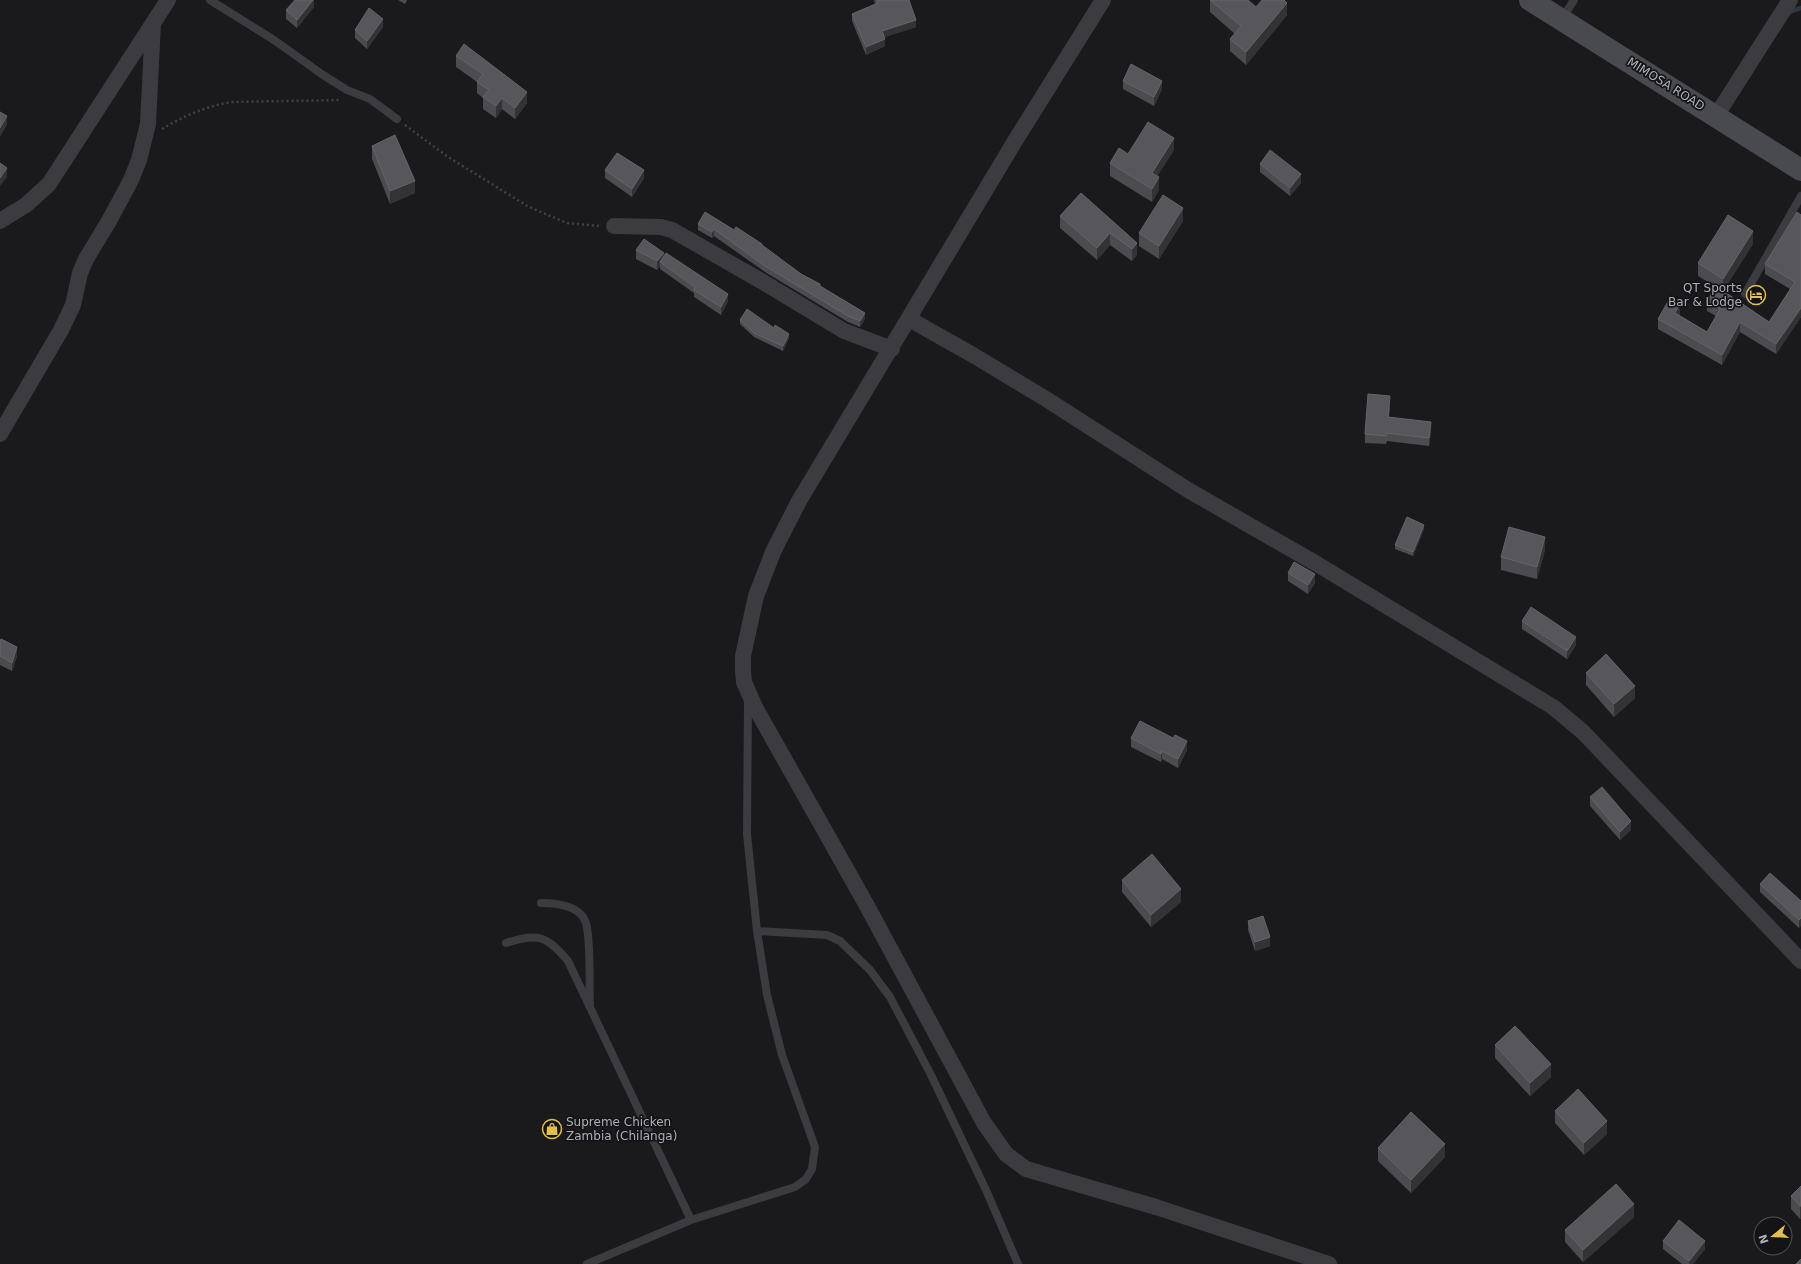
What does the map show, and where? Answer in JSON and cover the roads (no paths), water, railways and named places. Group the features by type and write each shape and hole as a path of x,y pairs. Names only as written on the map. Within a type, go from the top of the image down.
{"street":[{"path":"0,220 26,205 49,184 168,0"},
{"path":"1103,0 1015,141 892,349 799,501 773,552 756,596 743,656 744,682 748,692 866,904 984,1123 1006,1154 1026,1169 1156,1207 1329,1264"},
{"name":"MIMOSA ROAD","path":"1530,0 1801,170"},
{"path":"1716,116 1790,0"},
{"path":"0,434 8,424 69,313 86,259 110,221 131,180 146,138 148,124 153,23"},
{"path":"614,226 661,227 672,230 763,282 840,329 892,349"},
{"path":"909,319 973,355 1039,395 1188,490 1317,564 1553,707 1584,732 1801,961"}],"lane":[{"path":"210,0 274,40 323,75 347,90 370,99 397,119"},
{"path":"1562,20 1574,0"},
{"path":"1746,294 1801,196"},
{"path":"587,1264 691,1220 795,1187 806,1179 812,1169 815,1147 782,1056 767,995 757,931 747,834 748,692"},
{"path":"541,902 560,903 575,910 586,922 590,1006"},
{"path":"757,931 827,934 840,941 870,970 890,997 930,1073 986,1190 1018,1264"},
{"path":"506,943 527,936 538,937 553,944 568,961 691,1220"}],"waterway":[{"path":"1789,12 1801,8"}],"place":[{"name":"QT Sports Bar & Lodge","path":"1756,295"},
{"name":"Supreme Chicken Zambia (Chilanga)","path":"552,1129"}]}
